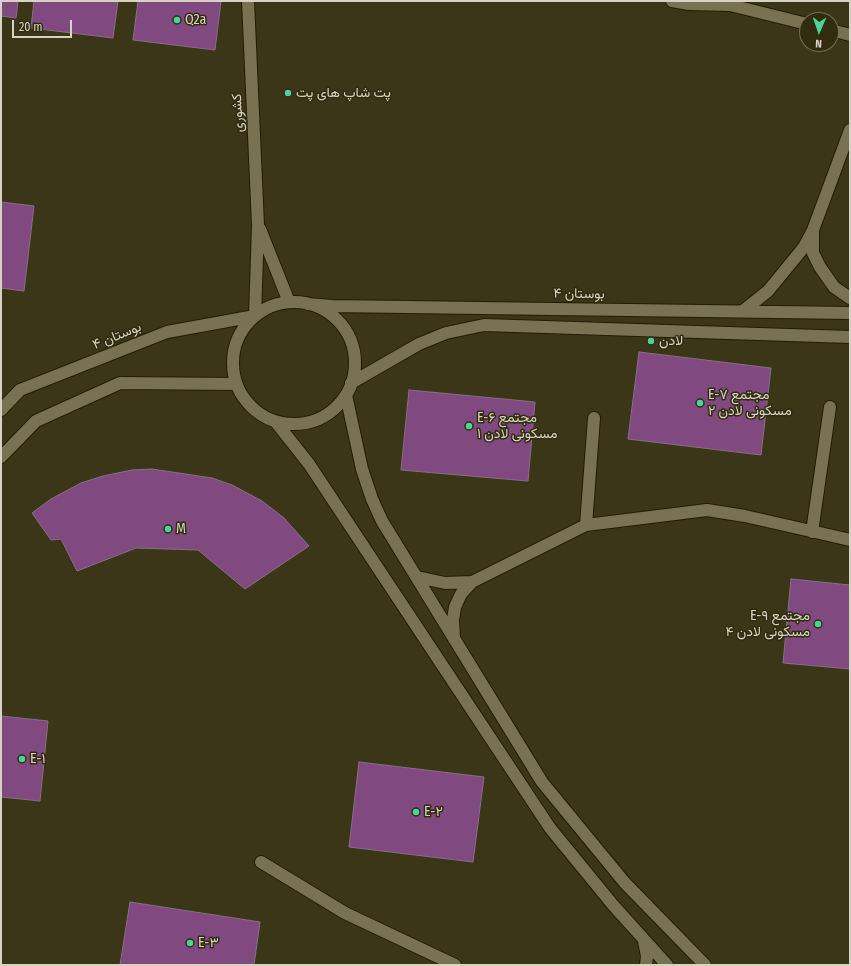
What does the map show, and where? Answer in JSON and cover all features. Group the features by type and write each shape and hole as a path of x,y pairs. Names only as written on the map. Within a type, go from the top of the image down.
{"street":[{"name":"کشوری","path":"248,1 258,224 255,316"},
{"path":"672,1 689,4 730,5 799,22"},
{"path":"839,32 850,34"},
{"path":"743,311 768,291 804,247 813,230 850,130"},
{"name":"کشوری","path":"258,224 290,302"},
{"path":"813,230 813,253 820,267 834,287 850,298"},
{"path":"290,302 308,304 324,310 337,320 348,334 353,350 354,361 351,383 346,395 336,407 323,417 313,421 291,424 276,421 259,413 245,400 236,384 233,365 235,347 243,330 255,316 271,306 290,302"},
{"name":"بوستان ۴","path":"308,304 332,306 850,313"},
{"name":"بوستان ۴","path":"1,410 20,390 167,332 255,316"},
{"path":"351,383 419,344 446,333 484,325 850,337"},
{"path":"1,457 36,421 120,383 236,384"},
{"path":"346,395 362,469 372,499 396,547 417,577 454,641 542,782 625,883 705,965"},
{"path":"812,532 830,407"},
{"path":"586,525 594,418"},
{"path":"276,421 309,464 550,828 667,965"},
{"path":"454,641 453,620 455,607 462,594 472,582 586,525 707,510 745,516 850,540"},
{"path":"417,577 445,583 472,582"},
{"path":"261,862 345,913 455,965"},
{"path":"644,939 647,956 646,965"}],"building":[{"path":"1,1 18,1 16,18 1,16"},
{"path":"34,1 118,1 113,38 31,28"},
{"name":"Q2a","path":"138,1 221,1 215,50 133,40"},
{"path":"1,202 34,206 24,291 1,288"},
{"name":"E-۷ مجتمع مسکونی لادن ۲","path":"639,352 771,368 761,455 628,439"},
{"name":"E-۶ مجتمع مسکونی لادن ۱","path":"409,390 535,402 528,481 401,470"},
{"name":"M","path":"152,469 212,478 232,485 262,501 284,518 309,546 245,589 198,550 136,548 77,571 61,539 51,540 32,513 51,499 81,483 103,476 132,470"},
{"name":"E-۹ مجتمع مسکونی لادن ۴","path":"791,579 850,585 850,669 783,663"},
{"name":"E-۱","path":"1,716 48,721 40,801 1,797"},
{"name":"E-۲","path":"359,762 484,777 473,862 349,847"},
{"name":"E-۳","path":"130,902 260,922 254,965 120,965"}],"place":[{"name":"Q2a","path":"177,20"},
{"name":"پت شاپ های پت","path":"288,93"},
{"name":"لادن","path":"651,341"},
{"name":"E-۷ مجتمع مسکونی لادن ۲","path":"700,403"},
{"name":"E-۶ مجتمع مسکونی لادن ۱","path":"469,426"},
{"name":"M","path":"168,529"},
{"name":"E-۹ مجتمع مسکونی لادن ۴","path":"818,624"},
{"name":"E-۱","path":"22,759"},
{"name":"E-۲","path":"416,812"},
{"name":"E-۳","path":"190,943"}]}
